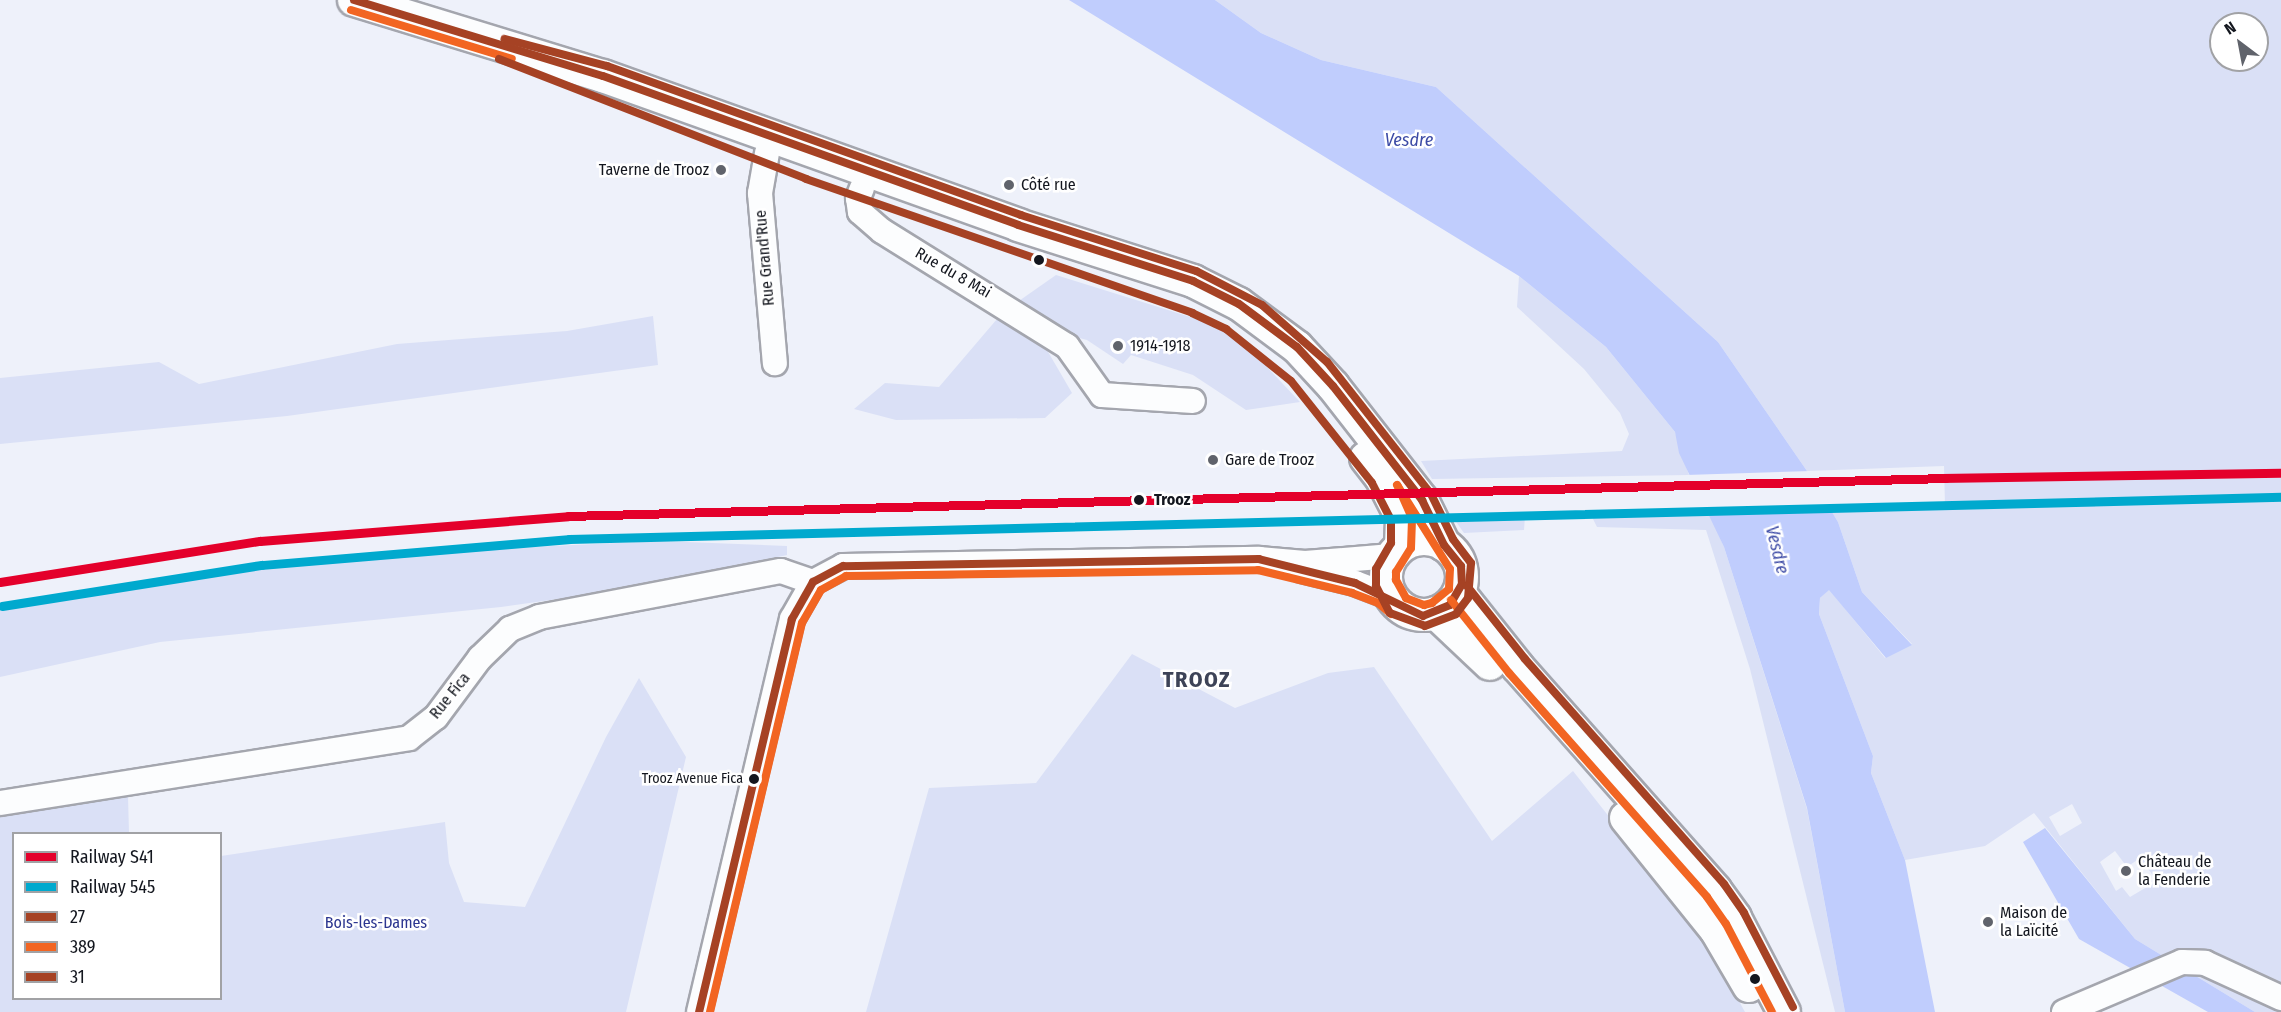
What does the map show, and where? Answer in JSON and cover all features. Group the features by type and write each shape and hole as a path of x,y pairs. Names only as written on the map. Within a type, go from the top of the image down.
{"main road":[{"path":"354,0 522,55 603,76 943,198 1193,281 1239,304 1297,347 1333,386 1422,500 1444,545 1461,566 1459,593 1450,605 1436,613 1410,613 1398,606 1386,583 1396,551 1402,518 1381,477 1298,374 1232,320 1196,303 767,153 522,55"},
{"path":"1396,551 1427,539 1444,545"},
{"path":"1459,593 1517,666 1708,881 1735,918 1784,1012"},
{"path":"1436,613 1503,677 1690,896 1736,964 1761,1012"}],"street":[{"name":"Rue Grand'Rue","path":"767,153 759,193 775,363"},
{"name":"Rue du 8 Mai","path":"862,188 858,198 860,212 882,231 1067,346 1102,395 1193,401"},
{"path":"699,1012 792,619 813,582 843,566 1259,559 1305,562 1396,551"},
{"path":"1259,559 1355,583 1383,594 1398,606"},
{"name":"Rue Fica","path":"0,803 409,738 436,717 480,658 510,628 539,617 781,571 813,582"},
{"path":"2064,1012 2182,962 2205,963 2281,998"}],"green space":[{"path":"1215,0 2281,0 2281,1012 2255,1012 2135,939 2034,813 1985,846 1905,860 1871,773 1873,756 1819,614 1820,598 1829,589 1885,658 1912,644 1862,592 1838,522 1829,508 1945,506 1944,466 1807,471 1718,342 1436,87 1321,60 1261,33","holes":["2072,804 2082,823 2060,836 2049,817","2115,851 2127,867 2140,858 2157,881 2130,897 2122,887 2116,891 2100,862"]},
{"path":"1056,275 1232,330 1300,402 1246,410 1193,375 1131,355 1123,364 1087,340 1064,334 1047,350 1072,393 1045,418 896,420 854,409 885,383 939,387 1003,312"},
{"path":"1519,276 1606,347 1675,432 1689,475 1432,479 1421,461 1622,451 1629,434 1620,413 1584,369 1517,307"},
{"path":"653,316 658,365 287,416 0,444 0,378 159,362 199,384 397,344 567,331"},
{"path":"1709,512 1724,547 1807,809 1845,1012 1835,1012 1750,669 1706,530 1597,527 1591,515"},
{"path":"1525,516 1524,530 1464,533 1454,519"},
{"path":"660,541 787,546 787,555 629,589 501,607 160,642 0,677 0,607 163,579 260,568 463,550"},
{"path":"1132,654 1235,708 1328,673 1374,667 1492,841 1573,771 1703,936 1745,1012 866,1012 929,788 1036,783"},
{"name":"Bois-les-Dames","path":"639,678 686,757 626,1012 0,1012 0,814 128,796 129,832 12,832 12,1000 222,1000 222,856 445,822 449,863 464,902 525,907 606,737"}],"water":[{"name":"Vesdre","path":"1069,0 1215,0 1261,33 1321,60 1436,87 1718,342 1807,471 1838,522 1862,592 1912,645 1886,658 1829,590 1820,598 1819,614 1873,756 1871,773 1905,860 1935,1012 1845,1012 1807,808 1724,547 1679,453 1675,432 1606,347 1519,276"},
{"path":"2045,828 2135,939 2255,1012 2208,1012 2079,939 2023,842"}],"pier":[{"path":"1811,471 1832,508 1705,512 1686,475"}],"rail line":[{"name":"S41","path":"0,582 260,541 568,516 1945,478 2281,473"},
{"name":"545","path":"2,606 262,565 569,539 2281,497"}],"transit line":[{"name":"27","path":"354,0 603,76 1018,225 1193,281 1239,304 1297,347 1333,386 1422,500 1444,545 1461,566 1462,584 1450,605 1423,616 1355,583 1259,559 843,566 813,582 792,619 699,1012"},
{"name":"389","path":"351,10 512,59"},
{"name":"31","path":"499,59 806,179 1192,313 1226,329 1291,381 1372,483 1391,520 1391,543 1376,569 1376,586 1390,613 1425,626 1456,614 1468,598 1471,563 1453,539 1431,494 1327,362 1262,305 1196,271 1021,215 607,66 505,39"},
{"name":"389","path":"1397,485 1450,569 1449,589 1432,603 1424,605 1406,598 1396,580 1396,572 1411,548 1412,518 1397,485"},
{"name":"389","path":"710,1012 802,623 821,590 846,576 1258,570 1352,593 1378,603 1391,614"},
{"name":"31","path":"1467,586 1525,659 1724,884 1744,913 1793,1007"},
{"name":"389","path":"1451,600 1509,673 1707,897 1726,924 1772,1012"}],"place":[{"name":"Taverne de Trooz","path":"721,170"},
{"name":"Côté rue","path":"1009,185"},
{"name":"1914-1918","path":"1118,346"},
{"name":"Gare de Trooz","path":"1213,460"},
{"name":"Trooz","path":"1139,500"},
{"name":"Trooz Avenue Fica","path":"754,779"},
{"name":"Château de la Fenderie","path":"2126,871"},
{"name":"Maison de la Laïcité","path":"1988,922"}],"district":[{"name":"TROOZ","path":"1197,680"}]}
